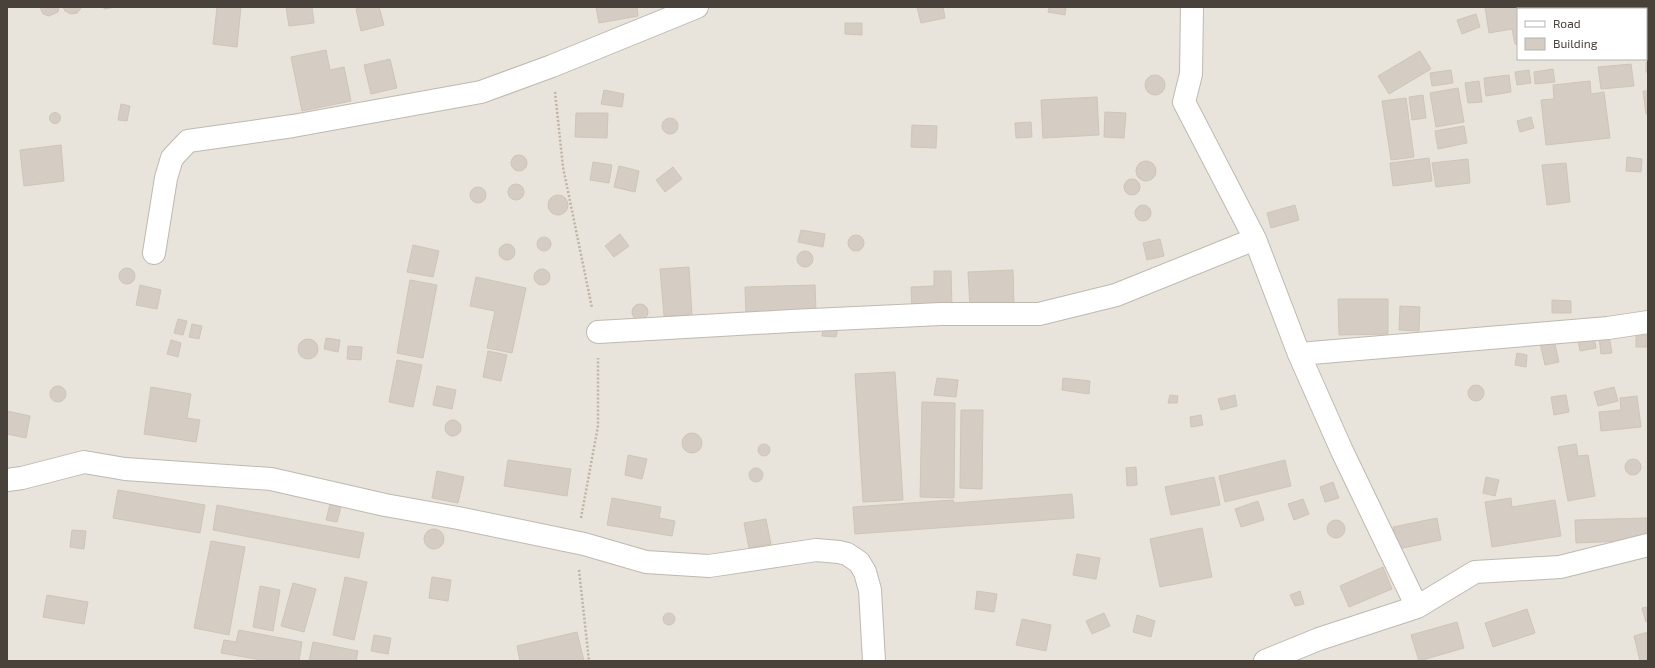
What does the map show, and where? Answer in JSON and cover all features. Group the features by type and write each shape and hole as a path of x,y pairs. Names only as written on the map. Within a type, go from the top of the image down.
{"street":[{"path":"154,253 166,178 172,158 188,141 293,126 481,92 552,66 697,7"},
{"path":"1192,7 1191,74 1184,102 1255,239 1299,354 1342,451 1416,607"},
{"path":"598,332 941,314 1039,314 1116,295 1255,239"},
{"path":"1299,354 1608,328 1648,322"},
{"path":"7,480 22,478 84,462 125,469 271,479 385,505 458,518 584,544 646,562 709,566 816,550 847,554 859,562 865,572 870,590 874,661"},
{"path":"1265,661 1319,639 1416,607 1475,572 1560,567 1648,545"}],"path":[{"path":"552,66 563,167 598,332 598,426 576,543 589,661"}],"shaded area":[{"path":"7,7 1648,7 1648,661 7,661"}],"building":[{"path":"40,7 59,7 58,12 49,16 43,14"},
{"path":"63,7 82,7 77,13 71,14 65,11"},
{"path":"104,7 116,7 104,9"},
{"path":"217,7 241,7 237,47 213,44"},
{"path":"286,7 312,7 314,23 289,26"},
{"path":"363,7 379,7 384,25 361,31 356,9"},
{"path":"596,7 637,7 638,16 599,23"},
{"path":"917,7 943,7 945,18 921,23"},
{"path":"1049,7 1066,7 1065,15 1048,12"},
{"path":"1485,7 1553,7 1517,8 1517,44 1515,44 1512,29 1489,33"},
{"path":"1562,7 1583,7 1583,8"},
{"path":"1476,14 1480,27 1462,34 1457,20"},
{"path":"845,23 862,23 862,35 845,34"},
{"path":"326,50 330,70 344,67 351,101 302,111 291,57"},
{"path":"1420,51 1431,69 1389,94 1378,76"},
{"path":"390,59 397,88 371,94 364,65"},
{"path":"1646,62 1648,62 1648,72 1646,72"},
{"path":"1631,64 1634,86 1601,89 1598,67"},
{"path":"1553,69 1555,82 1535,84 1534,72"},
{"path":"1451,70 1453,83 1432,86 1430,73"},
{"path":"1529,70 1531,83 1517,85 1515,72"},
{"path":"1155,75 1162,78 1165,85 1162,92 1155,95 1148,92 1145,85 1148,78"},
{"path":"1509,75 1511,92 1486,96 1484,78"},
{"path":"1479,81 1482,102 1468,103 1465,83"},
{"path":"1590,81 1591,94 1604,92 1610,138 1546,145 1541,100 1554,99 1553,85"},
{"path":"1458,88 1464,122 1436,127 1430,93"},
{"path":"604,90 624,94 622,107 601,104"},
{"path":"1643,91 1648,91 1648,114 1646,114"},
{"path":"1423,95 1426,118 1412,120 1409,97"},
{"path":"1097,97 1099,135 1043,138 1041,100"},
{"path":"1406,98 1414,157 1391,160 1382,101"},
{"path":"121,104 130,106 127,121 118,120"},
{"path":"55,112 59,114 61,118 59,122 55,124 51,122 49,118 51,114"},
{"path":"1105,112 1126,113 1124,138 1104,137"},
{"path":"576,113 608,113 607,138 575,137"},
{"path":"1531,117 1534,128 1520,132 1517,121"},
{"path":"670,118 677,123 678,126 673,133 670,134 663,129 662,126 667,119"},
{"path":"1031,122 1032,137 1016,138 1015,123"},
{"path":"912,125 937,126 936,148 911,147"},
{"path":"1464,126 1467,143 1438,149 1435,131"},
{"path":"61,145 64,181 24,186 20,150"},
{"path":"519,155 526,160 527,163 522,170 519,171 512,166 511,163 516,156"},
{"path":"1627,157 1642,159 1641,172 1626,171"},
{"path":"1429,158 1432,181 1393,186 1390,163"},
{"path":"1468,159 1470,183 1436,187 1432,163"},
{"path":"1146,161 1153,164 1156,171 1153,178 1146,181 1139,178 1136,171 1139,164"},
{"path":"593,162 612,165 609,183 590,180"},
{"path":"1566,163 1570,202 1547,205 1542,165"},
{"path":"619,166 639,171 635,192 614,187"},
{"path":"673,167 682,179 665,192 656,180"},
{"path":"1132,179 1139,184 1140,187 1135,194 1132,195 1125,190 1124,187 1129,180"},
{"path":"516,184 523,189 524,192 519,199 516,200 509,195 508,192 513,185"},
{"path":"478,187 485,192 486,195 481,202 478,203 471,198 470,195 475,188"},
{"path":"554,195 562,195 568,201 568,209 562,215 554,215 548,209 548,201"},
{"path":"1143,205 1150,210 1151,213 1146,220 1143,221 1136,216 1135,213 1140,206"},
{"path":"1295,205 1299,220 1271,228 1267,213"},
{"path":"801,230 825,234 823,247 798,242"},
{"path":"620,234 629,246 614,257 605,246"},
{"path":"856,235 862,237 864,243 862,249 856,251 850,249 848,243 850,237"},
{"path":"541,237 547,237 551,241 551,247 547,251 541,251 537,247 537,241"},
{"path":"1160,239 1164,256 1147,260 1143,243"},
{"path":"507,244 514,249 515,252 510,259 507,260 500,255 499,252 504,245"},
{"path":"413,245 439,251 433,277 407,272"},
{"path":"802,251 808,251 813,256 811,265 808,267 802,267 797,262 797,256"},
{"path":"689,267 692,315 664,316 660,269"},
{"path":"127,268 134,273 135,276 130,283 127,284 120,279 119,276 124,269"},
{"path":"542,269 549,274 550,277 545,284 542,285 535,280 534,277 539,270"},
{"path":"1013,270 1014,306 970,308 968,272"},
{"path":"934,271 951,271 952,309 912,310 911,287 934,286"},
{"path":"476,277 526,288 512,353 487,348 495,311 470,306"},
{"path":"410,280 437,285 423,358 397,353"},
{"path":"140,285 161,290 157,309 136,305"},
{"path":"815,285 816,311 746,315 745,287"},
{"path":"1338,299 1388,299 1388,334 1339,335"},
{"path":"1552,300 1571,301 1571,313 1552,313"},
{"path":"637,304 643,304 648,309 646,318 643,320 637,320 632,315 632,309"},
{"path":"1400,306 1420,307 1419,331 1399,330"},
{"path":"178,319 187,321 183,335 174,333"},
{"path":"192,324 202,326 199,339 189,337"},
{"path":"824,325 838,327 836,337 822,336"},
{"path":"1609,335 1612,353 1601,354 1599,337"},
{"path":"1636,335 1648,335 1648,347 1636,347"},
{"path":"1594,337 1596,348 1580,351 1578,340"},
{"path":"326,338 340,340 338,352 324,349"},
{"path":"308,339 315,342 318,349 315,356 308,359 301,356 298,349 301,342"},
{"path":"171,340 181,343 178,357 167,354"},
{"path":"1554,340 1559,362 1545,365 1540,343"},
{"path":"348,346 362,347 361,360 347,359"},
{"path":"488,351 507,355 501,381 483,377"},
{"path":"1517,353 1527,355 1526,367 1515,365"},
{"path":"397,360 422,365 413,407 389,402"},
{"path":"895,372 903,500 863,502 855,374"},
{"path":"937,378 958,380 956,397 934,395"},
{"path":"1063,378 1090,381 1089,394 1062,390"},
{"path":"1476,385 1482,387 1484,393 1482,399 1476,401 1470,399 1468,393 1470,387"},
{"path":"58,386 65,391 66,394 61,401 58,402 51,397 50,394 55,387"},
{"path":"437,386 456,390 452,409 433,405"},
{"path":"151,387 191,394 187,418 200,420 196,442 144,434"},
{"path":"1614,387 1618,401 1598,406 1594,392"},
{"path":"1170,395 1178,396 1177,403 1168,403"},
{"path":"1235,395 1237,406 1221,410 1218,399"},
{"path":"1566,395 1569,412 1554,415 1551,397"},
{"path":"1637,396 1641,427 1601,431 1599,412 1621,410 1620,398"},
{"path":"922,402 955,403 954,498 920,497"},
{"path":"961,410 983,410 982,489 960,488"},
{"path":"7,411 30,416 26,438 7,434"},
{"path":"1201,415 1203,425 1191,427 1190,417"},
{"path":"453,420 460,425 461,428 456,435 453,436 446,431 445,428 450,421"},
{"path":"692,433 699,436 702,443 699,450 692,453 685,450 682,443 685,436"},
{"path":"762,444 766,444 770,450 766,456 762,456 758,452 758,448"},
{"path":"1576,444 1578,456 1588,455 1595,496 1568,501 1558,447"},
{"path":"628,455 647,459 642,479 625,475"},
{"path":"1633,459 1640,464 1641,467 1636,474 1633,475 1626,470 1625,467 1630,460"},
{"path":"508,460 571,469 567,496 504,486"},
{"path":"1285,460 1291,486 1225,502 1219,476"},
{"path":"1136,467 1137,485 1127,486 1126,468"},
{"path":"753,468 759,468 763,472 763,478 759,482 753,482 749,478 749,472"},
{"path":"437,471 464,477 458,503 432,498"},
{"path":"1214,477 1220,505 1171,515 1165,487"},
{"path":"1486,477 1499,480 1495,496 1483,493"},
{"path":"1333,482 1339,498 1325,502 1320,487"},
{"path":"118,490 205,505 200,533 113,518"},
{"path":"1072,494 1074,518 855,534 853,507 953,500 954,503"},
{"path":"612,498 661,507 659,518 675,521 672,536 607,525"},
{"path":"1511,498 1512,507 1555,500 1561,536 1492,547 1485,502"},
{"path":"1303,499 1309,514 1294,520 1288,504"},
{"path":"1258,501 1264,520 1241,527 1235,509"},
{"path":"330,504 341,507 337,522 326,520"},
{"path":"217,505 364,533 359,558 213,530"},
{"path":"1437,518 1441,540 1398,549 1393,527"},
{"path":"1648,518 1648,540 1576,543 1575,520"},
{"path":"766,519 771,544 749,548 744,523"},
{"path":"1332,520 1340,520 1345,525 1343,536 1340,538 1332,538 1327,533 1327,525"},
{"path":"1202,528 1212,577 1160,587 1150,539"},
{"path":"434,529 441,532 444,539 441,546 434,549 427,546 424,539 427,532"},
{"path":"72,530 86,531 84,549 70,547"},
{"path":"211,541 245,547 229,635 194,628"},
{"path":"1077,554 1100,558 1096,579 1073,575"},
{"path":"1383,567 1392,589 1349,607 1340,586"},
{"path":"345,577 367,582 354,640 333,635"},
{"path":"432,577 451,580 448,601 429,598"},
{"path":"293,583 316,589 304,632 281,626"},
{"path":"260,586 280,590 273,631 253,627"},
{"path":"977,591 997,594 994,612 975,609"},
{"path":"1300,591 1304,604 1295,606 1290,595"},
{"path":"47,595 88,602 84,624 43,617"},
{"path":"1648,607 1648,621 1646,622 1642,608"},
{"path":"1527,609 1535,633 1493,647 1485,623"},
{"path":"669,613 673,615 675,619 673,623 669,625 665,623 663,619 665,615"},
{"path":"1104,613 1110,626 1092,634 1086,621"},
{"path":"1137,615 1155,621 1151,637 1133,632"},
{"path":"1022,619 1051,625 1046,651 1016,645"},
{"path":"1457,622 1464,648 1419,661 1411,635"},
{"path":"239,630 302,642 299,661 267,661 221,653 224,640 236,642"},
{"path":"577,632 584,661 520,661 517,646"},
{"path":"1648,632 1648,659 1640,661 1634,636"},
{"path":"374,635 391,638 388,654 371,651"},
{"path":"313,642 358,651 356,661 309,661"}]}
